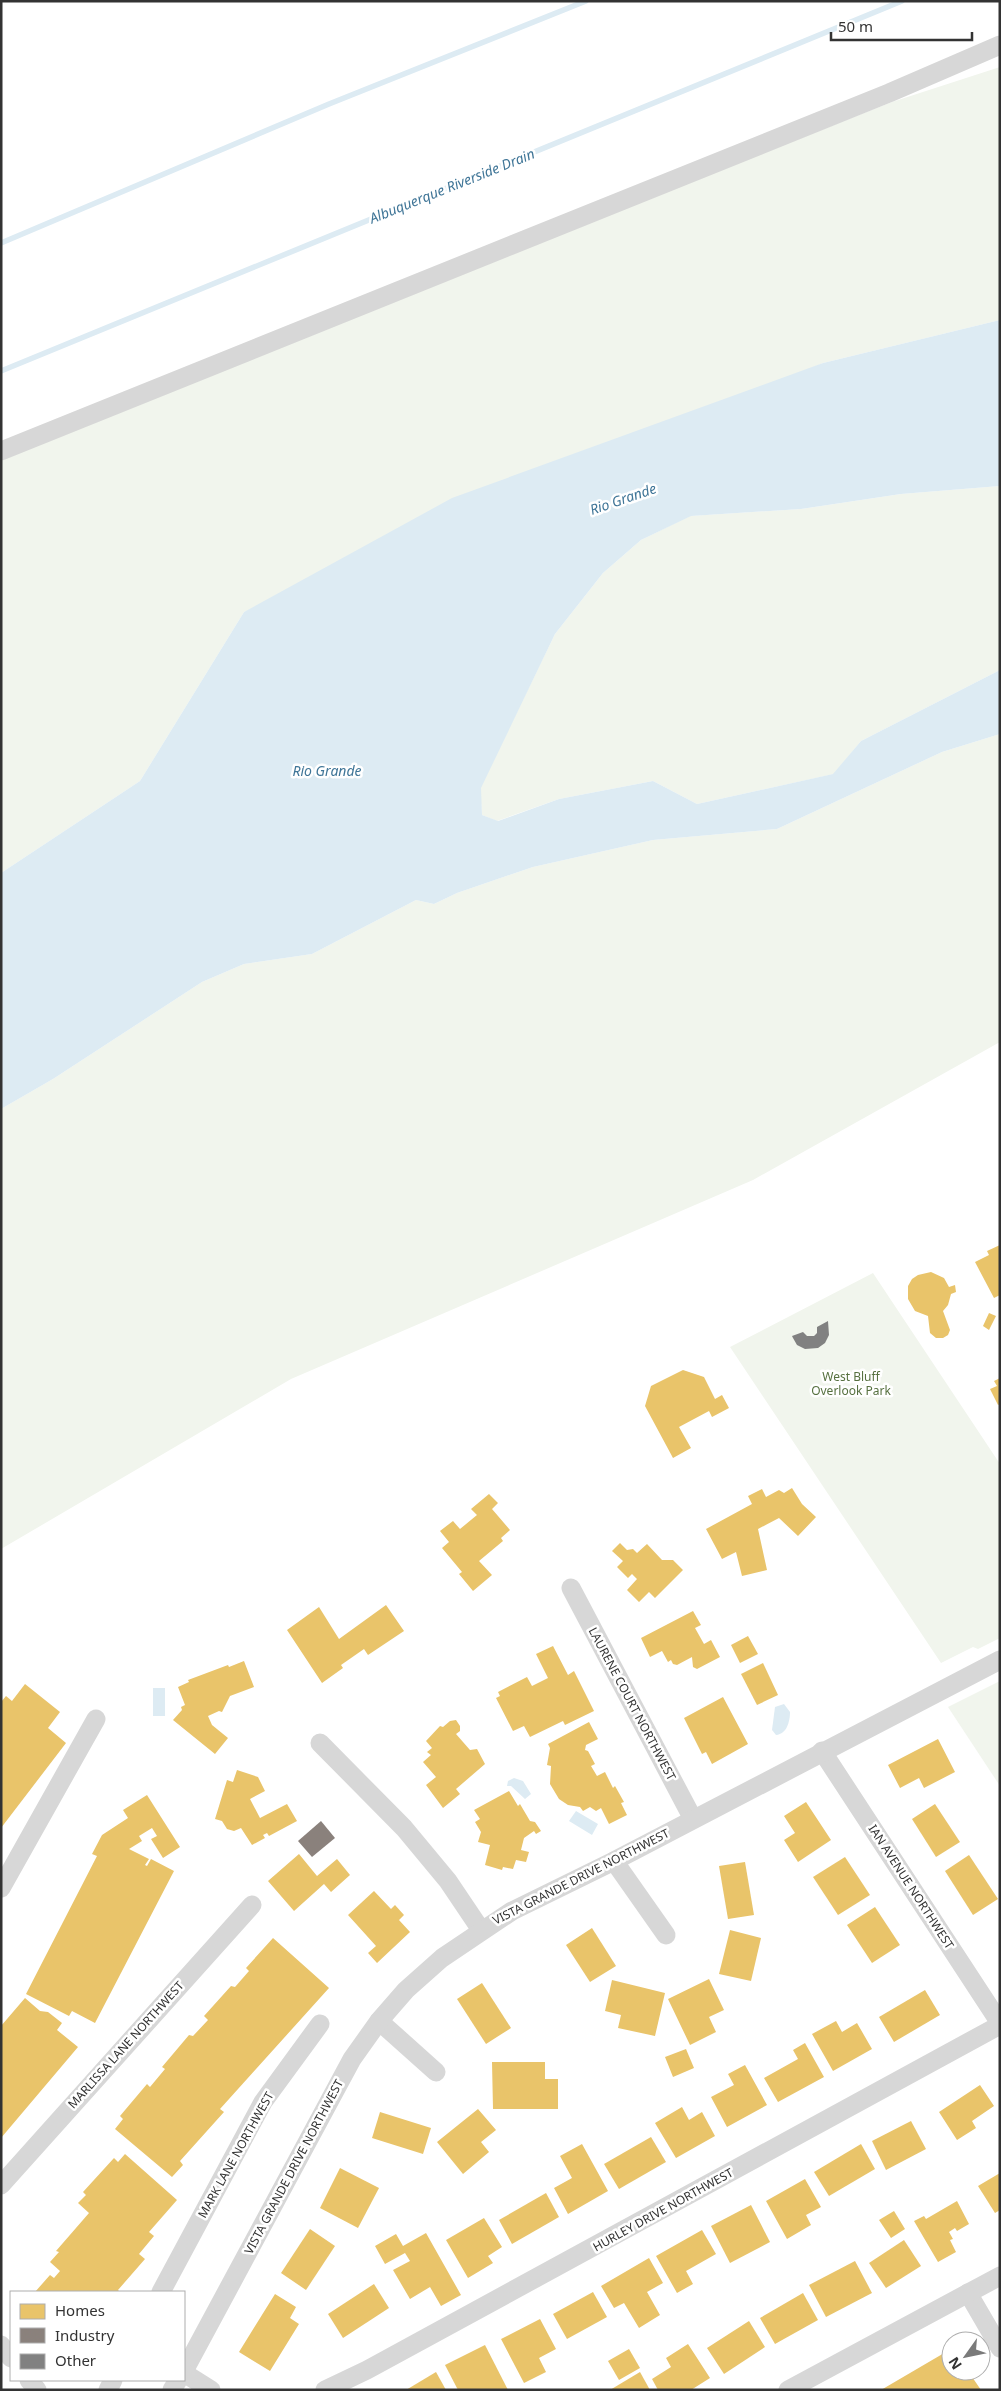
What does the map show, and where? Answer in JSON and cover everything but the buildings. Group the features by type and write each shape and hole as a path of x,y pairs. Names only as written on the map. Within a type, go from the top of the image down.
{"street":[{"path":"1,451 889,93 1000,45"},
{"name":"LAURENE COURT NORTHWEST","path":"571,1588 693,1819"},
{"name":"VISTA GRANDE DRIVE NORTHWEST","path":"185,2370 347,2068 379,2022 406,1990 442,1958 481,1930 512,1911 1000,1660"},
{"path":"1,1888 96,1719"},
{"path":"320,1743 404,1828 448,1881 481,1930"},
{"name":"IAN AVENUE NORTHWEST","path":"822,1752 1000,2024"},
{"path":"614,1860 666,1935"},
{"name":"MARLISSA LANE NORTHWEST","path":"1,2184 252,1905"},
{"path":"379,2022 436,2072"},
{"name":"MARK LANE NORTHWEST","path":"161,2291 263,2102 320,2024"},
{"name":"HURLEY DRIVE NORTHWEST","path":"325,2390 586,2252 1000,2024"},
{"path":"788,2390 1000,2276"},
{"path":"968,2293 1000,2348"},
{"path":"1,2345 10,2357"},
{"path":"185,2373 211,2390"}],"green space":[{"path":"1000,67 1000,320 823,363 244,612 140,781 1,873 1,461 77,425 892,102"},
{"path":"1000,486 1000,670 861,741 834,774 697,804 653,781 559,799 497,821 482,815 480,788 555,634 603,573 641,540 690,516 801,509 901,494"},
{"path":"1000,734 1000,1042 753,1180 291,1379 1,1549 1,1109 53,1079 202,982 244,964 312,954 416,900 434,904 457,893 533,867 653,840 777,829 942,752"},
{"name":"West Bluff Overlook Park","path":"873,1273 1000,1464 1000,1638 978,1649 973,1647 941,1663 730,1347"},
{"path":"1000,1681 1000,1786 948,1707"}],"water":[{"name":"Rio Grande","path":"1000,320 1000,486 901,494 801,509 691,516 641,540 603,573 555,634 481,788 482,815 498,821 559,799 653,781 697,804 833,774 861,741 1000,670 1000,734 942,752 777,829 653,840 533,867 457,893 434,904 416,900 312,954 244,964 202,982 53,1079 1,1109 1,873 140,781 244,612 452,498 823,363"},
{"path":"153,1688 165,1688 165,1716 153,1716"},
{"path":"784,1704 790,1712 788,1723 783,1732 776,1735 772,1730 775,1707"},
{"path":"514,1778 523,1781 531,1794 525,1799 511,1786 507,1786 508,1781"},
{"path":"576,1811 598,1824 592,1835 569,1821"}],"waterway":[{"path":"1,243 329,104 586,1"},
{"name":"Albuquerque Riverside Drain","path":"1,371 902,1"}]}
